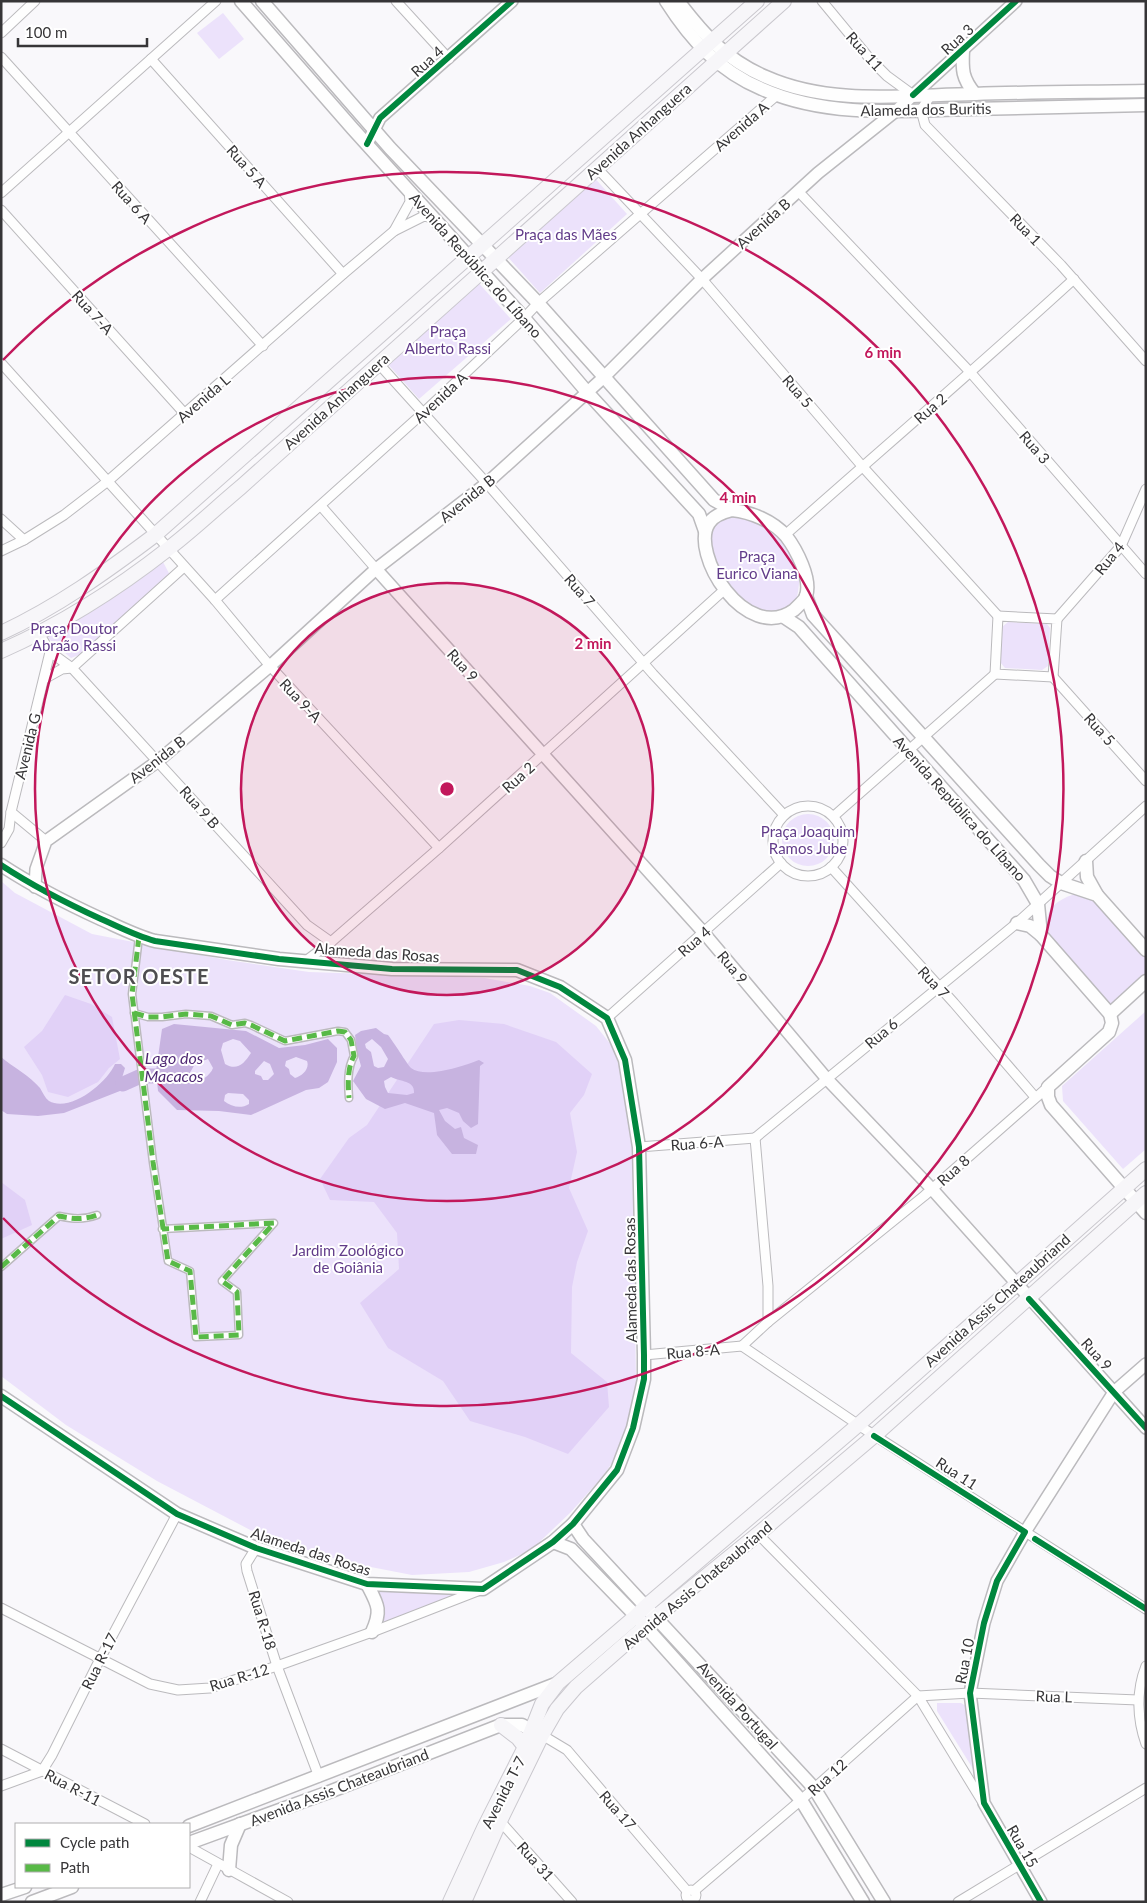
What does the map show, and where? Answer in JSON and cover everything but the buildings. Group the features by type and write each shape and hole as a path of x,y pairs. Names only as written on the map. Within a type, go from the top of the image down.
{"main road":[{"name":"Avenida República do Líbano","path":"241,1 524,318 587,392 699,514 705,531"},
{"name":"Avenida República do Líbano","path":"262,1 374,130 538,303 714,500 732,510"},
{"path":"666,1 707,46 721,58"},
{"path":"678,1 707,46"},
{"name":"Avenida Anhanguera","path":"1,633 63,600 105,573 155,535 757,1"},
{"name":"Avenida Anhanguera","path":"1,651 40,635 96,600 168,549 241,487 784,1"},
{"path":"963,50 962,69 964,77 975,94"},
{"name":"Alameda dos Buritis","path":"721,58 744,81 777,95 817,106 851,110 905,103 930,95 1146,91"},
{"name":"Alameda dos Buritis","path":"721,58 765,77 816,93 905,103 921,110 1146,105"},
{"path":"732,510 755,515 785,535 796,553 806,576 806,596 796,609 784,617 774,618 754,615 744,609 724,590 707,550 705,531 710,521 719,514 732,510"},
{"name":"Avenida República do Líbano","path":"806,596 813,616 1039,865 1050,876 1061,883 1097,895 1146,950"},
{"name":"Avenida República do Líbano","path":"784,617 799,628 1024,880 1038,904 1041,935"},
{"path":"847,682 862,668"},
{"path":"1086,861 1087,878 1097,895"},
{"name":"Alameda das Rosas","path":"1,865 58,900 139,937 279,959 392,969 517,970 560,987 607,1018 625,1060 639,1147 644,1355 644,1378 633,1428 617,1470 573,1524 553,1542 482,1589 367,1584 256,1548 177,1514 2,1399"},
{"path":"1017,923 1030,926 1041,935 1110,1014 1146,981"},
{"name":"Rua 8","path":"1048,1087 1109,1032 1112,1023 1110,1014"},
{"path":"1048,1087 1048,1097 1051,1106 1124,1188 1141,1197 1146,1213"},
{"name":"Avenida Assis Chateaubriand","path":"190,1826 558,1683 858,1425 1146,1169"},
{"name":"Avenida Assis Chateaubriand","path":"190,1843 329,1792 501,1725 522,1725 537,1733 576,1687 657,1616 874,1436 1141,1197"},
{"name":"Avenida Portugal","path":"573,1524 641,1611 646,1627 801,1800 863,1902"},
{"path":"571,1549 583,1539"},
{"name":"Avenida Portugal","path":"553,1542 571,1549 641,1611 657,1616 814,1788 884,1902"},
{"path":"367,1584 377,1603 379,1618 372,1632"},
{"name":"Avenida T-7","path":"464,1902 537,1733 542,1704 558,1683"},
{"path":"501,1725 526,1747"},
{"name":"Avenida T-7","path":"450,1902 484,1828 526,1747 537,1733"},
{"path":"224,1867 240,1824"},
{"path":"1,1896 22,1888"},
{"path":"32,1902 69,1888"}],"street":[{"path":"1,32 36,1"},
{"path":"1,193 216,1"},
{"path":"396,1 448,59"},
{"name":"Rua 4","path":"367,144 380,118 512,1"},
{"name":"Rua 11","path":"822,1 870,60 887,76 905,103"},
{"name":"Rua 3","path":"905,103 1016,1"},
{"name":"Rua 6 A","path":"1,57 262,346"},
{"name":"Rua 5 A","path":"151,59 343,274"},
{"name":"Avenida A","path":"215,600 423,413 538,303 777,95"},
{"path":"921,110 930,95"},
{"name":"Avenida B","path":"46,841 158,761 270,666 376,569 487,483 603,378 702,279 798,191 905,103"},
{"name":"Rua 1","path":"921,110 926,125 1074,279 1146,361"},
{"name":"Rua 5","path":"597,168 702,279 862,466 998,616"},
{"name":"Avenida L","path":"394,231 410,202 409,189"},
{"name":"Rua 3","path":"798,191 971,373 1146,574"},
{"name":"Rua 7-A","path":"1,210 185,414"},
{"name":"Avenida L","path":"1,551 24,540 64,515 108,481 394,231 424,216 434,218"},
{"name":"Rua 2","path":"785,535 971,373 1074,279"},
{"path":"1,362 155,535"},
{"name":"Rua 7","path":"378,363 487,483 644,663 784,815"},
{"name":"Rua 4","path":"1056,619 1121,546 1146,489"},
{"name":"Rua 9","path":"321,506 704,933 827,1079 932,1189 1146,1428"},
{"path":"1,519 24,540"},
{"name":"Rua 9-A","path":"155,535 215,600 270,666 438,848"},
{"path":"44,679 62,669 72,668 184,566"},
{"name":"Rua 2","path":"307,960 331,942 544,754 724,590"},
{"path":"834,816 995,674 1053,677 1056,619 998,616 995,674"},
{"path":"40,635 50,652"},
{"name":"Rua 9 B","path":"50,652 72,668 307,925 331,942"},
{"name":"Avenida G","path":"1,842 8,830 50,652"},
{"name":"Rua 5","path":"1053,677 1146,781"},
{"path":"804,806 814,806 834,816 840,826 843,837 842,848 838,858 831,867 811,876 789,871 775,854 773,833 777,823 793,809 804,806"},
{"name":"Rua 6","path":"754,1138 1017,923 1146,806"},
{"path":"11,812 46,841 36,869 35,887"},
{"name":"Rua 4","path":"607,1018 781,863"},
{"name":"Rua 7","path":"831,867 1035,1097"},
{"path":"139,937 132,994 162,1229 168,1261 190,1271 196,1338 239,1335 236,1292 222,1281 274,1223 162,1229"},
{"path":"134,1013 148,1017 186,1014 211,1016 232,1025 245,1023 252,1025 285,1041 338,1031 345,1032 351,1040 354,1056 351,1061 348,1083 349,1098"},
{"name":"Rua 8","path":"742,1346 768,1322 932,1189 1048,1087"},
{"path":"754,1138 768,1286 768,1322"},
{"name":"Rua 6-A","path":"639,1147 754,1138"},
{"path":"1,1267 59,1216 86,1219 97,1215"},
{"name":"Rua 11","path":"742,1346 874,1436 1146,1609"},
{"name":"Rua 8-A","path":"644,1355 742,1346"},
{"name":"Rua 10","path":"984,1803 970,1693 984,1623 998,1581 1025,1532 1114,1392 1146,1364"},
{"name":"Rua R-17","path":"42,1771 177,1514"},
{"name":"Rua 15","path":"758,1534 918,1696 984,1803 1041,1902"},
{"name":"Rua R-18","path":"256,1548 246,1564 247,1571 277,1666 318,1777"},
{"name":"Rua R-12","path":"1,1608 150,1684 178,1690 210,1688 277,1666 444,1606 482,1589"},
{"path":"1146,1666 1138,1700 1146,1744"},
{"path":"918,1696 970,1693"},
{"name":"Rua L","path":"970,1693 1138,1700"},
{"name":"Rua 12","path":"690,1898 918,1696"},
{"name":"Rua 17","path":"537,1733 566,1750 690,1898"},
{"name":"Rua R-11","path":"1,1749 144,1823"},
{"path":"1,1786 42,1771"},
{"path":"958,1902 1146,1788"},
{"name":"Rua 31","path":"500,1821 572,1902"},
{"path":"190,1848 288,1902"},
{"path":"200,1902 224,1867"}],"green space":[{"path":"223,13 244,39 219,59 197,33"},
{"name":"Praça das Mães","path":"592,175 627,214 540,293 505,254"},
{"name":"Praça Alberto Rassi","path":"476,280 511,319 419,399 385,361"},
{"name":"Praça Eurico Viana","path":"733,513 757,522 769,529 788,547 794,558 798,571 798,592 793,603 784,609 769,614 751,607 733,591 713,557 710,533 720,519"},
{"name":"Praça Doutor Abraão Rassi","path":"156,561 163,562 171,577 87,652 71,658 43,634"},
{"path":"1008,622 1047,624 1050,628 1048,666 1042,670 1005,668 1000,662 1002,627"},
{"name":"Praça Joaquim Ramos Jube","path":"803,814 813,814 827,821 834,835 834,845 827,859 813,866 803,866 793,862 786,855 782,845 782,835 786,825 793,818"},
{"name":"Jardim Zoológico de Goiânia","path":"1,881 15,893 92,934 227,960 309,972 485,978 530,986 550,993 596,1026 612,1046 621,1071 632,1139 635,1405 626,1433 612,1463 603,1476 571,1512 531,1550 504,1562 469,1572 412,1575 345,1562 256,1533 157,1481 66,1425 1,1376"},
{"path":"1078,893 1088,895 1146,957 1146,976 1111,1007 1049,934 1047,918 1053,906 1064,898"},
{"path":"1146,1011 1146,1149 1123,1169 1063,1101 1062,1086"},
{"path":"375,1591 455,1595 383,1624 381,1607"},
{"path":"937,1703 961,1703 966,1706 975,1772 937,1711"}],"shaded area":[{"path":"65,995 91,1004 112,1017 120,1059 109,1068 98,1082 68,1097 48,1092 42,1075 24,1047 42,1031"},
{"path":"459,1020 504,1024 556,1042 592,1074 584,1095 570,1113 577,1152 569,1188 588,1231 577,1262 572,1287 571,1353 607,1382 609,1407 568,1454 525,1437 470,1421 443,1381 388,1348 360,1303 399,1269 397,1233 374,1202 330,1200 320,1179 349,1138 367,1125 434,1024"},
{"path":"1,1182 25,1200 32,1225 1,1239"}],"water":[{"name":"Lago dos Macacos","path":"174,1024 246,1031 279,1048 305,1045 328,1039 337,1048 337,1062 328,1082 319,1088 306,1090 251,1115 219,1111 177,1110 158,1091 156,1071 162,1029","holes":["233,1039 240,1041 251,1053 240,1065 229,1066 225,1064 221,1050 223,1043","296,1057 307,1061 308,1064 303,1074 295,1078 285,1066 286,1061","208,1059 213,1068 207,1076 192,1083 188,1076 195,1064","264,1061 270,1064 274,1074 268,1080 263,1080 261,1076 255,1074 255,1071","228,1093 243,1094 249,1100 249,1104 237,1107 224,1101 225,1095"]},
{"path":"376,1028 388,1035 409,1066 417,1071 435,1072 479,1060 484,1063 480,1066 478,1124 471,1128 463,1121 459,1113 447,1108 439,1110 445,1121 455,1129 461,1127 464,1138 478,1145 476,1154 452,1154 437,1135 434,1113 405,1103 385,1109 366,1099 353,1081 361,1066 355,1035 361,1031","holes":["372,1039 381,1047 388,1059 384,1067 378,1068 374,1066 371,1052 366,1048 365,1044","391,1077 410,1084 414,1089 414,1093 407,1095 388,1093 384,1081"]},
{"path":"1,1057 36,1084 49,1101 58,1104 77,1100 87,1094 111,1072 115,1064 121,1064 125,1068 122,1078 125,1089 64,1113 38,1116 7,1114 1,1110"}],"waterway":[{"path":"123,1084 141,1076 156,1076"}],"marked path":[{"path":"139,937 132,994 153,1162 168,1261 190,1271 196,1337 239,1335 237,1292 222,1281 274,1223 162,1229"},
{"path":"134,1013 148,1017 186,1014 211,1016 232,1025 245,1023 251,1025 285,1041 338,1031 345,1032 351,1040 354,1056 349,1071 349,1098"},
{"path":"1,1267 59,1216 87,1218 97,1215"}],"cycle path":[{"path":"367,144 380,118 512,1"},
{"path":"913,95 1016,1"},
{"path":"1,865 75,907 141,937 155,941 279,959 392,969 517,970 560,987 607,1018 625,1060 639,1147 644,1355 644,1379 633,1428 617,1470 573,1524 553,1542 483,1589 367,1584 256,1548 177,1514 1,1396"},
{"path":"1029,1299 1146,1428"},
{"path":"874,1436 1025,1532 997,1581 984,1623 970,1693 984,1803 1041,1902"},
{"path":"1035,1539 1146,1609"}],"district":[{"name":"SETOR OESTE","path":"139,976"}]}
